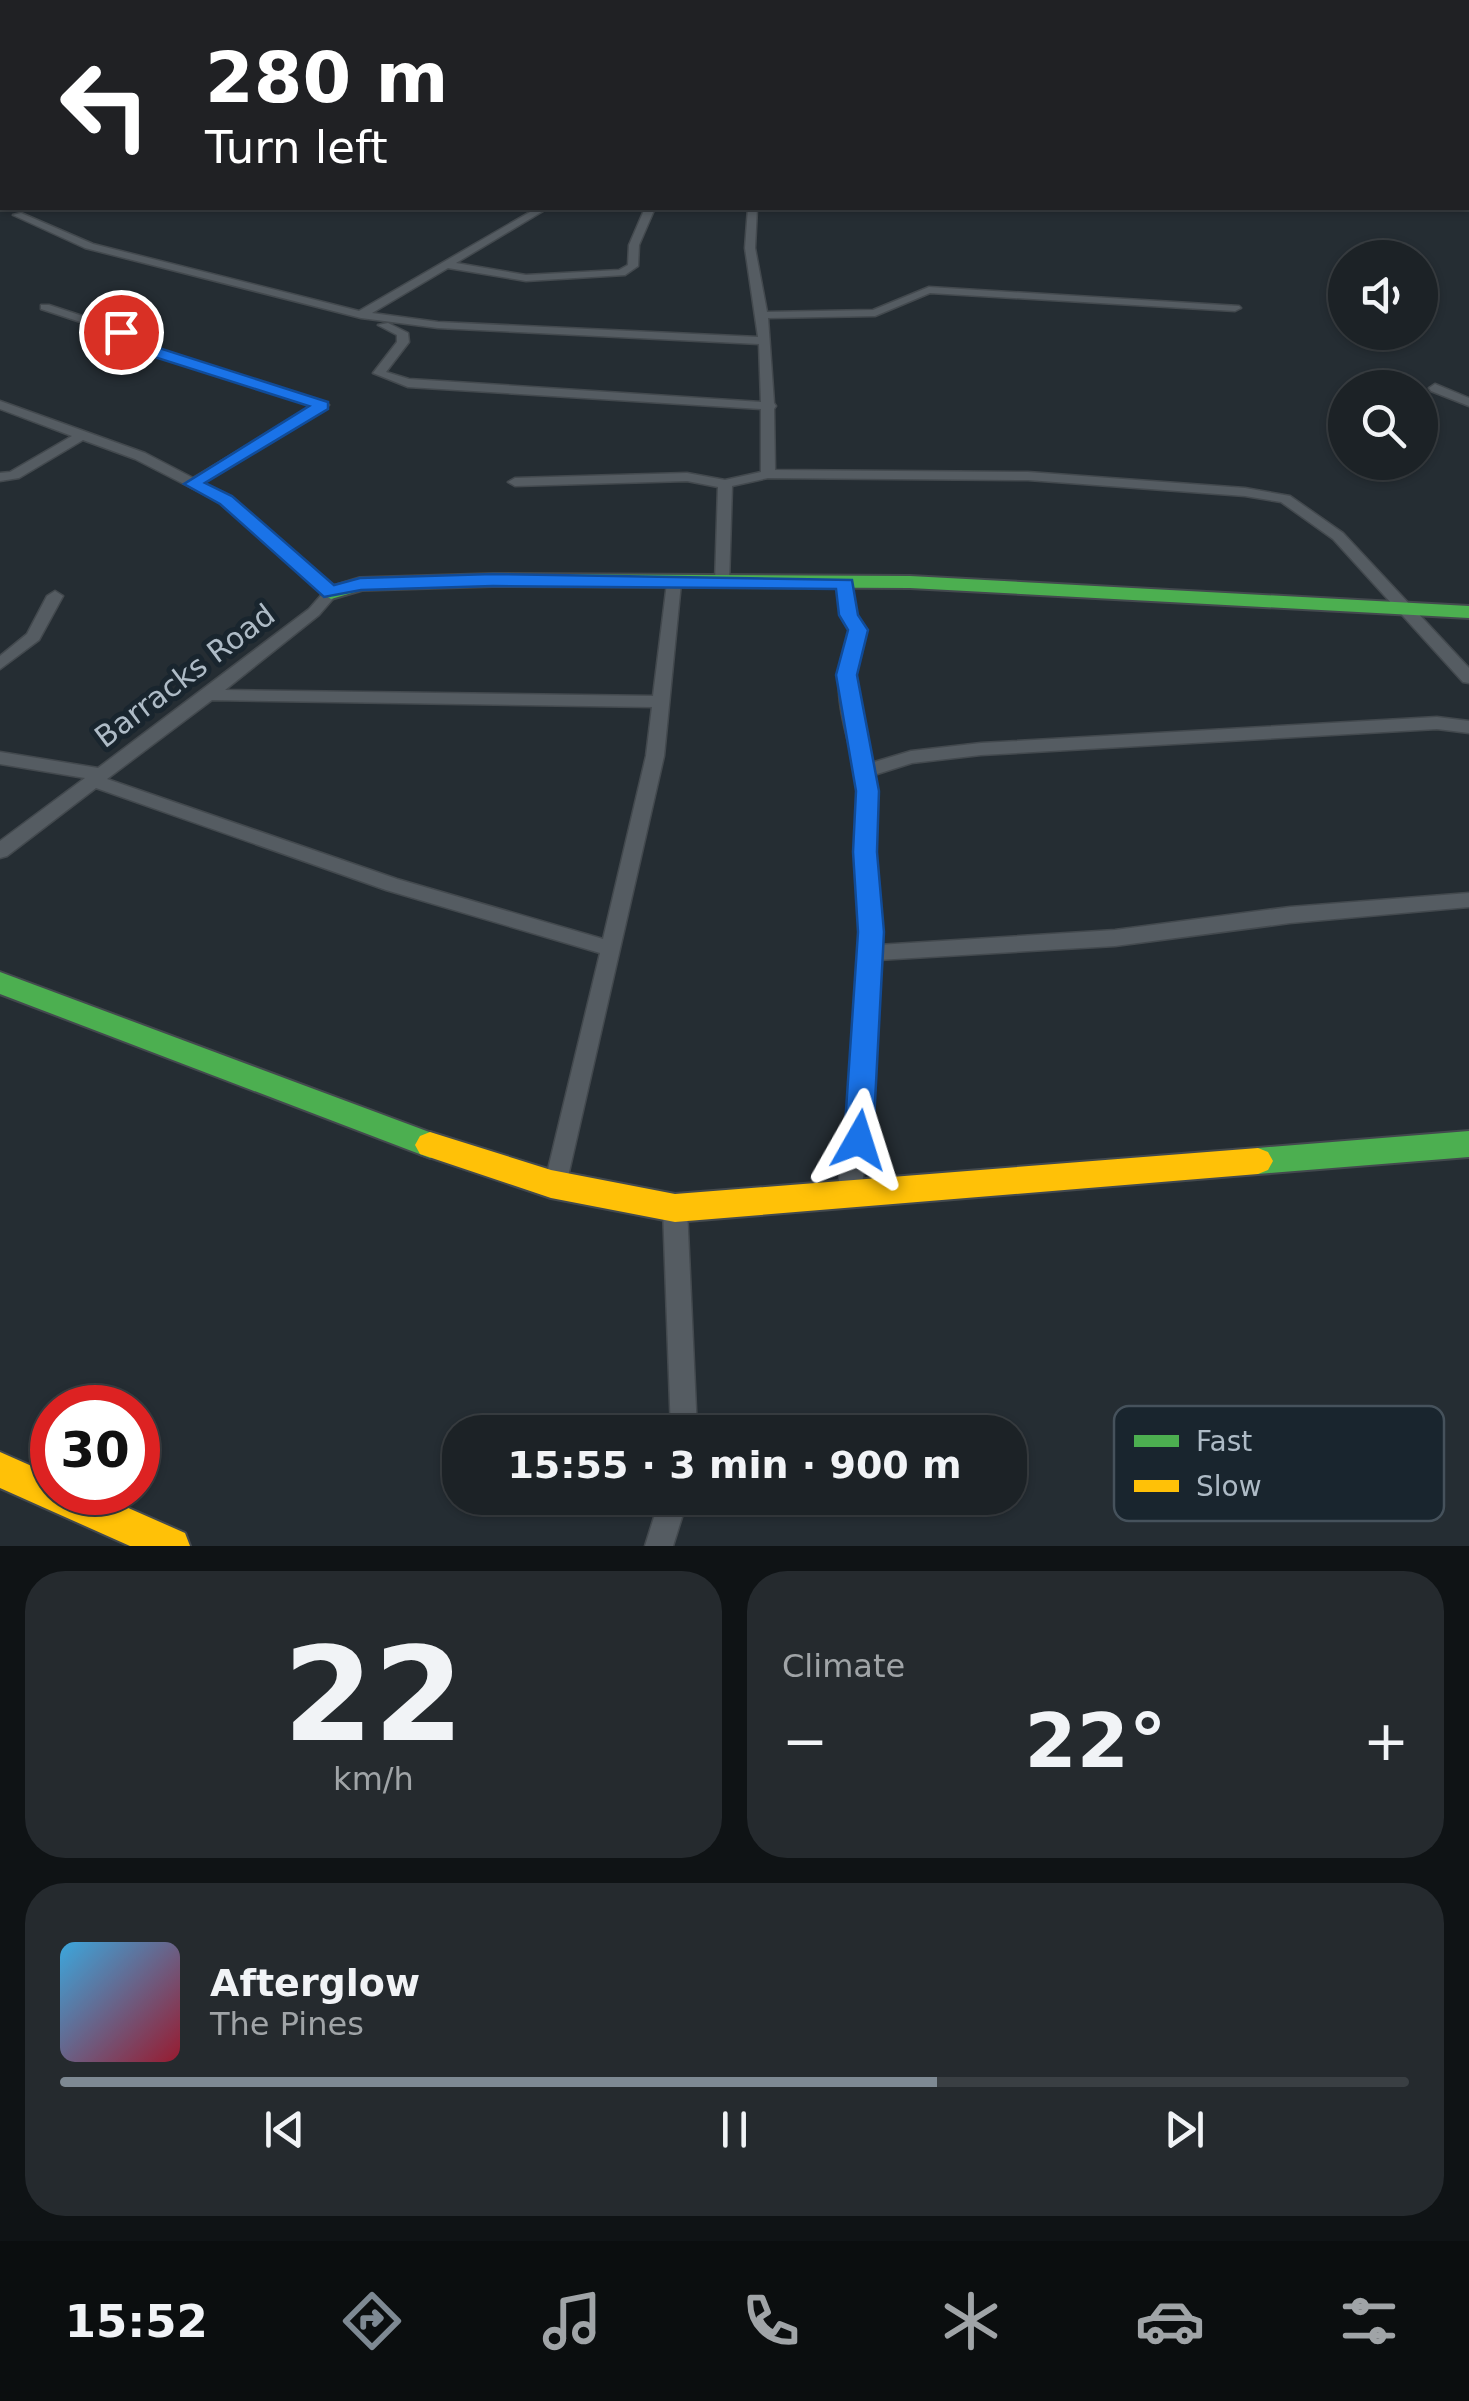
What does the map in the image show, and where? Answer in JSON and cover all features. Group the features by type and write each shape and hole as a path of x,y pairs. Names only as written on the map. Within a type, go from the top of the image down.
{"street":[{"path":"361,315 539,210"},
{"path":"447,265 526,278 622,273 633,266 634,245 649,210"},
{"path":"751,210 746,229 762,316 770,406 768,474"},
{"path":"18,215 89,246 361,315 456,326 763,341"},
{"path":"762,316 874,313 929,290 1235,308"},
{"path":"45,307 121,332 134,346 322,405 192,484"},
{"path":"361,315 402,333 403,342 379,373 408,383 770,406"},
{"path":"1438,389 1469,402"},
{"path":"0,405 84,434 226,500 331,592 360,584 406,582 910,582 1469,612"},
{"path":"0,477 14,475 84,434"},
{"path":"516,482 687,477 725,484 768,474 1028,476 1268,495 1300,506 1338,536 1469,678"},
{"path":"722,583 725,484"},
{"path":"556,1186 655,756 674,583"},
{"path":"845,584 848,615 858,630 847,675 868,791 870,953 864,1114 848,1193"},
{"name":"Barracks Road","path":"0,851 208,695 314,612 331,592"},
{"path":"0,664 33,638 55,596"},
{"path":"208,695 662,702"},
{"path":"863,772 912,757 1109,738 1437,723 1468,725"},
{"path":"0,758 97,778 394,884 611,949"},
{"path":"870,953 1114,938 1290,915 1469,900"},
{"path":"0,983 386,1132 504,1173 617,1201 675,1208 1469,1144"},
{"path":"675,1208 683,1415"},
{"path":"0,1470 172,1546"},
{"path":"659,1546 669,1515"}],"traffic: fast":[{"path":"331,593 360,584 493,580 910,582 1469,612"},
{"path":"0,983 430,1145"},
{"path":"1258,1161 1469,1144"}],"traffic: slow":[{"path":"430,1145 551,1184 675,1208 1258,1161"},
{"path":"0,1470 172,1546"}],"route":[{"path":"121,332 134,346 322,405 252,444 192,484 226,500 288,556 320,578 331,592 360,584 493,580 845,584 848,615 858,630 847,675 868,791 865,852 871,932 864,1114 859,1140"}]}
